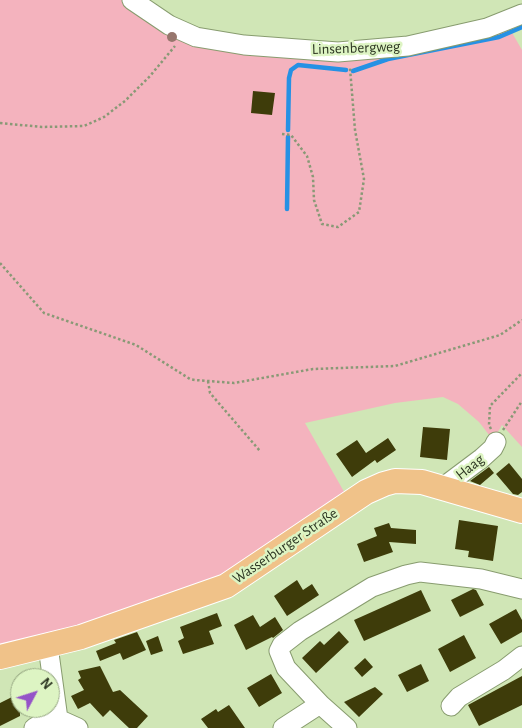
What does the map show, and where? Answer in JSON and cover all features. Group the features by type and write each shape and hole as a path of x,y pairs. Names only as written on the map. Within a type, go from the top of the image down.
{"main road":[{"name":"Wasserburger Straße","path":"0,657 81,637 226,586 366,492 384,484 407,481 422,482 522,511"}],"street":[{"name":"Linsenbergweg","path":"132,0 168,25 186,33 215,41 244,45 350,51 408,46 487,28 522,14"},
{"name":"Haag","path":"442,488 493,448 494,438"},
{"path":"347,728 320,704 286,668 279,652 282,645 290,638 372,587 406,575 429,572 480,579 522,589"},
{"path":"48,646 58,719"},
{"path":"451,706 459,697 504,670 522,656"},
{"path":"283,728 320,704"},
{"path":"34,728 45,721 58,719 78,728"}],"path":[{"path":"0,123 42,127 84,126 104,117 125,101 150,76 186,33"},
{"path":"282,134 291,135 308,156 313,177 314,200 322,224 338,227 359,212 364,179 355,130 350,51"},
{"path":"0,263 44,313 136,345 190,379 195,380 234,383 313,369 395,366 500,335 522,320"},
{"path":"494,438 489,424 490,406 522,373"},
{"path":"208,381 210,393 260,451"},
{"path":"494,438 522,400"}],"shaded area":[{"path":"0,0 126,0 157,21 316,55 507,24 522,50 522,447 502,425 493,440 479,422 458,404 443,397 395,403 305,423 347,497 226,580 0,652"}],"building":[{"path":"253,91 275,93 272,115 251,113"},
{"path":"423,427 450,429 447,460 420,457"},
{"path":"388,438 396,450 377,463 375,460 352,477 336,454 357,440 366,453"},
{"path":"509,463 522,479 522,492 518,495 513,494 496,474"},
{"path":"489,467 494,473 480,485 470,481"},
{"path":"459,520 498,526 493,561 468,557 469,551 455,549"},
{"path":"389,523 391,528 416,530 416,544 389,542 393,552 364,562 357,544 377,536 374,528"},
{"path":"297,580 303,590 312,584 319,595 287,616 274,596"},
{"path":"473,589 476,590 484,605 460,617 451,600"},
{"path":"421,590 431,611 364,641 354,620"},
{"path":"516,609 522,620 522,632 501,644 489,624"},
{"path":"217,613 222,626 209,631 214,644 183,654 178,641 184,638 180,627"},
{"path":"253,615 260,627 275,617 283,630 273,638 246,650 234,625"},
{"path":"339,631 349,642 316,673 302,658 320,641 324,645"},
{"path":"137,632 146,650 123,660 120,653 100,661 96,651 116,643 114,640"},
{"path":"464,635 476,658 450,672 438,649"},
{"path":"158,636 163,651 151,655 146,641"},
{"path":"365,658 373,667 362,677 354,668"},
{"path":"421,664 429,681 407,692 398,675"},
{"path":"100,666 113,692 120,690 148,716 137,728 129,728 110,710 103,717 90,703 78,709 71,696 84,690 78,680 81,678 78,671"},
{"path":"271,674 282,693 259,707 247,688"},
{"path":"522,676 522,705 479,726 468,705"},
{"path":"375,687 383,694 359,717 344,702"},
{"path":"10,698 10,718 16,718 0,726 0,703"},
{"path":"229,705 245,728 208,728 201,719 216,709 218,712"}],"waterway":[{"path":"353,71 388,59 499,37 522,27"},
{"path":"288,130 289,78 291,70 298,65 346,70"},
{"path":"287,209 288,137"}]}
